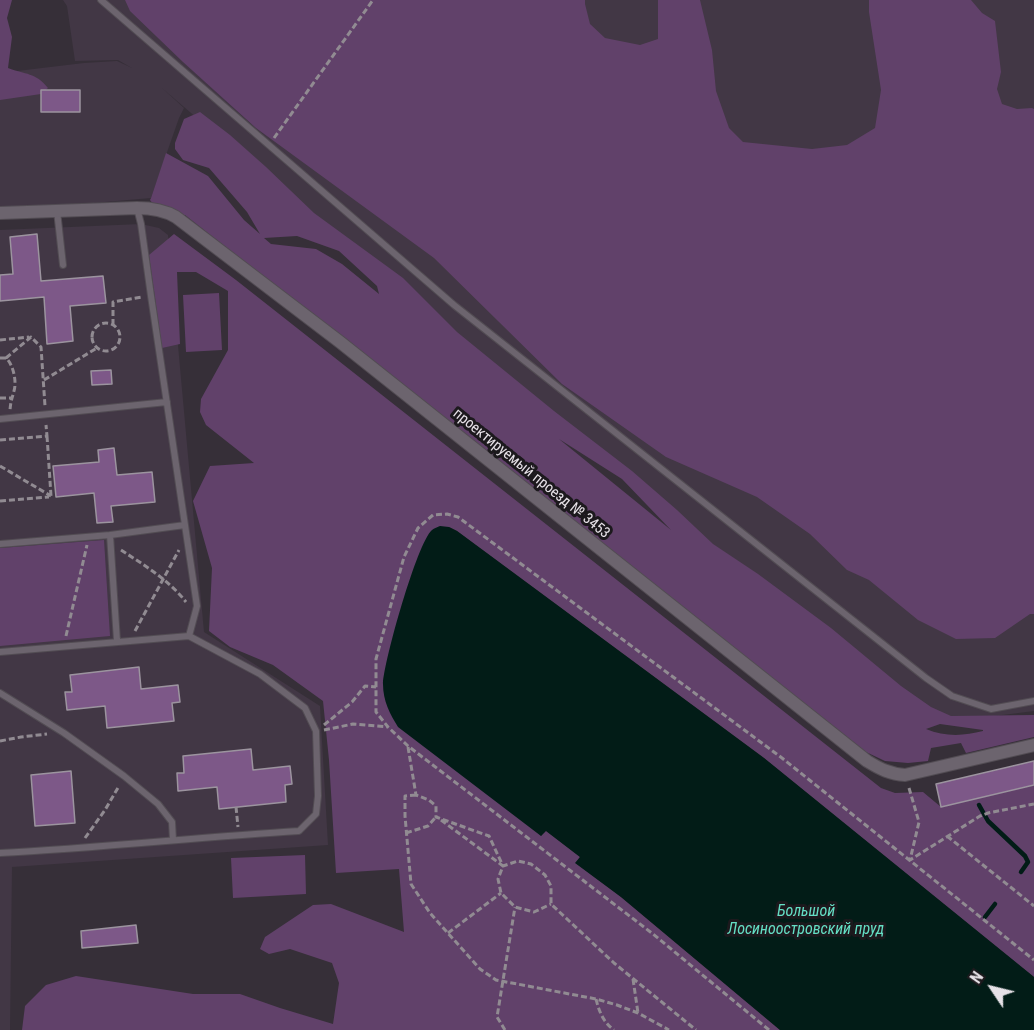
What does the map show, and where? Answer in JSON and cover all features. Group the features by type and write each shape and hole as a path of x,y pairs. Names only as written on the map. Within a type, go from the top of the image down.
{"street":[{"name":"проектируемый проезд № 3453","path":"0,213 137,207 162,211 176,217 340,342 867,761 892,774 905,775"},
{"path":"905,775 1034,745"}],"lane":[{"path":"101,0 454,305 926,678 952,696 991,709 1034,701"},
{"path":"137,207 197,606 189,636"},
{"path":"57,211 63,265"},
{"path":"0,419 167,402"},
{"path":"0,544 88,537 110,538 185,525"},
{"path":"110,538 117,641"},
{"path":"0,652 189,636 260,674 305,708 316,731 318,796 316,814 298,831 0,853"},
{"path":"0,693 64,733 124,776 158,804 172,822 173,840"}],"path":[{"path":"269,145 373,0"},
{"path":"113,325 113,302 151,296"},
{"path":"105,323 113,325 119,332 119,342 112,349 105,351 97,348 93,342 92,333 97,326 105,323"},
{"path":"0,340 31,337"},
{"path":"0,358 6,358 31,337"},
{"path":"31,337 41,347 51,496"},
{"path":"44,380 97,348"},
{"path":"0,398 10,398 15,389 13,366 6,358"},
{"path":"0,440 47,436"},
{"path":"0,466 51,496"},
{"path":"0,501 51,496"},
{"path":"769,1030 653,934 408,746 376,712 376,659 404,557 418,528 433,515 447,514 458,517 782,758 1034,960"},
{"path":"129,640 187,535"},
{"path":"64,646 88,537"},
{"path":"110,538 178,591 195,613"},
{"path":"316,731 352,702 365,686 376,687"},
{"path":"316,731 353,724 388,727"},
{"path":"0,741 21,736 64,733"},
{"path":"408,746 416,795"},
{"path":"905,775 920,822 910,860"},
{"path":"77,849 105,810 124,776"},
{"path":"406,833 428,826 436,817 436,806 429,800 416,795 405,796 406,833 411,884 430,913 480,969 496,980 617,1005 638,1013 669,1030"},
{"path":"910,860 980,816 1034,804"},
{"path":"236,807 239,834"},
{"path":"436,817 489,836 502,866 498,879 501,893 515,907 534,912 551,904"},
{"path":"436,817 502,866"},
{"path":"946,836 1034,906"},
{"path":"502,866 518,861 531,864 545,875 551,886 551,904 614,963 696,1030"},
{"path":"448,933 501,893"},
{"path":"505,1030 498,1017 515,907"},
{"path":"633,978 638,1013"},
{"path":"596,999 599,1011 607,1025 614,1030"}],"shaded area":[{"path":"0,0 12,0 7,18 12,37 8,68 39,79 48,88 41,94 0,100"},
{"path":"63,0 1034,0 1034,711 971,719 938,718 893,697 379,275 162,88 184,108 151,198 0,209 0,85 17,71 117,61 132,68 118,60 75,61 67,6"},
{"path":"125,0 585,0 590,24 605,38 640,45 658,39 658,0 700,0 712,50 716,91 729,128 743,142 812,149 847,145 875,128 881,90 869,0 971,0 982,13 995,21 1001,72 997,89 1002,104 1017,109 1034,109 1034,614 1030,614 995,638 956,639 918,620 869,580 847,570 810,534 757,497 666,457 562,384 434,258 256,128 130,11"},
{"path":"200,112 230,135 314,213 403,278 457,332 632,471 713,544 831,628 901,686 931,707 951,716 1034,715 1034,737 966,753 961,743 931,748 928,761 908,763 885,761 866,752 185,215 184,218 153,204 150,200 166,153 208,176 244,220 260,234 247,212 209,168 183,160 175,149 184,119","holes":["297,236 339,251 377,286 379,294 342,264 316,249 271,244 264,238","559,439 622,479 671,530","940,724 983,731 954,735 926,729"]},
{"path":"141,224 159,228 168,235 204,632 320,706 328,845 12,867 10,1030 0,1030 0,230"},
{"path":"174,234 236,280 881,788 895,793 923,792 941,807 1034,785 1034,977 764,758 449,527 541,836 545,830 580,857 576,863 621,897 780,1030 22,1030 25,1006 46,985 76,976 193,994 240,994 333,1024 339,983 332,963 290,949 269,954 260,949 265,937 313,905 331,904 404,932 399,869 336,873 323,701 273,665 230,647 209,631 212,568 193,501 210,466 254,463 206,425 200,412 201,399 228,350 228,291 196,272 177,272 180,344 162,348 149,255"},
{"path":"219,293 222,350 186,352 183,295"},
{"path":"104,540 110,636 0,646 0,548"},
{"path":"305,855 306,894 233,898 231,858"}],"water":[{"name":"Большой Лосиноостровский пруд","path":"440,526 457,531 764,758 1034,977 1034,1030 780,1030 621,897 575,863 580,857 546,831 541,836 398,727 384,696 385,671 402,603 418,556 432,530"}],"building":[{"path":"41,90 80,90 80,112 41,112"},
{"path":"37,234 41,281 103,276 106,303 70,306 73,341 47,344 44,297 0,301 0,275 13,274 10,237"},
{"path":"111,370 112,384 92,385 91,371"},
{"path":"114,448 117,475 152,472 155,502 111,506 113,522 97,523 94,493 56,497 53,466 99,462 98,450"},
{"path":"139,667 141,689 178,685 180,702 172,703 174,721 107,728 105,706 67,710 65,692 72,692 70,675"},
{"path":"251,749 253,770 290,766 292,784 285,785 286,802 219,809 217,787 178,791 177,773 184,773 183,756"},
{"path":"1034,761 1034,785 941,807 936,784"},
{"path":"71,771 75,823 35,826 31,775"},
{"path":"136,925 138,943 82,948 81,931"}],"waterway":[{"path":"979,805 988,821 1025,856 1028,862 1021,872"},
{"path":"985,917 995,904"}]}
